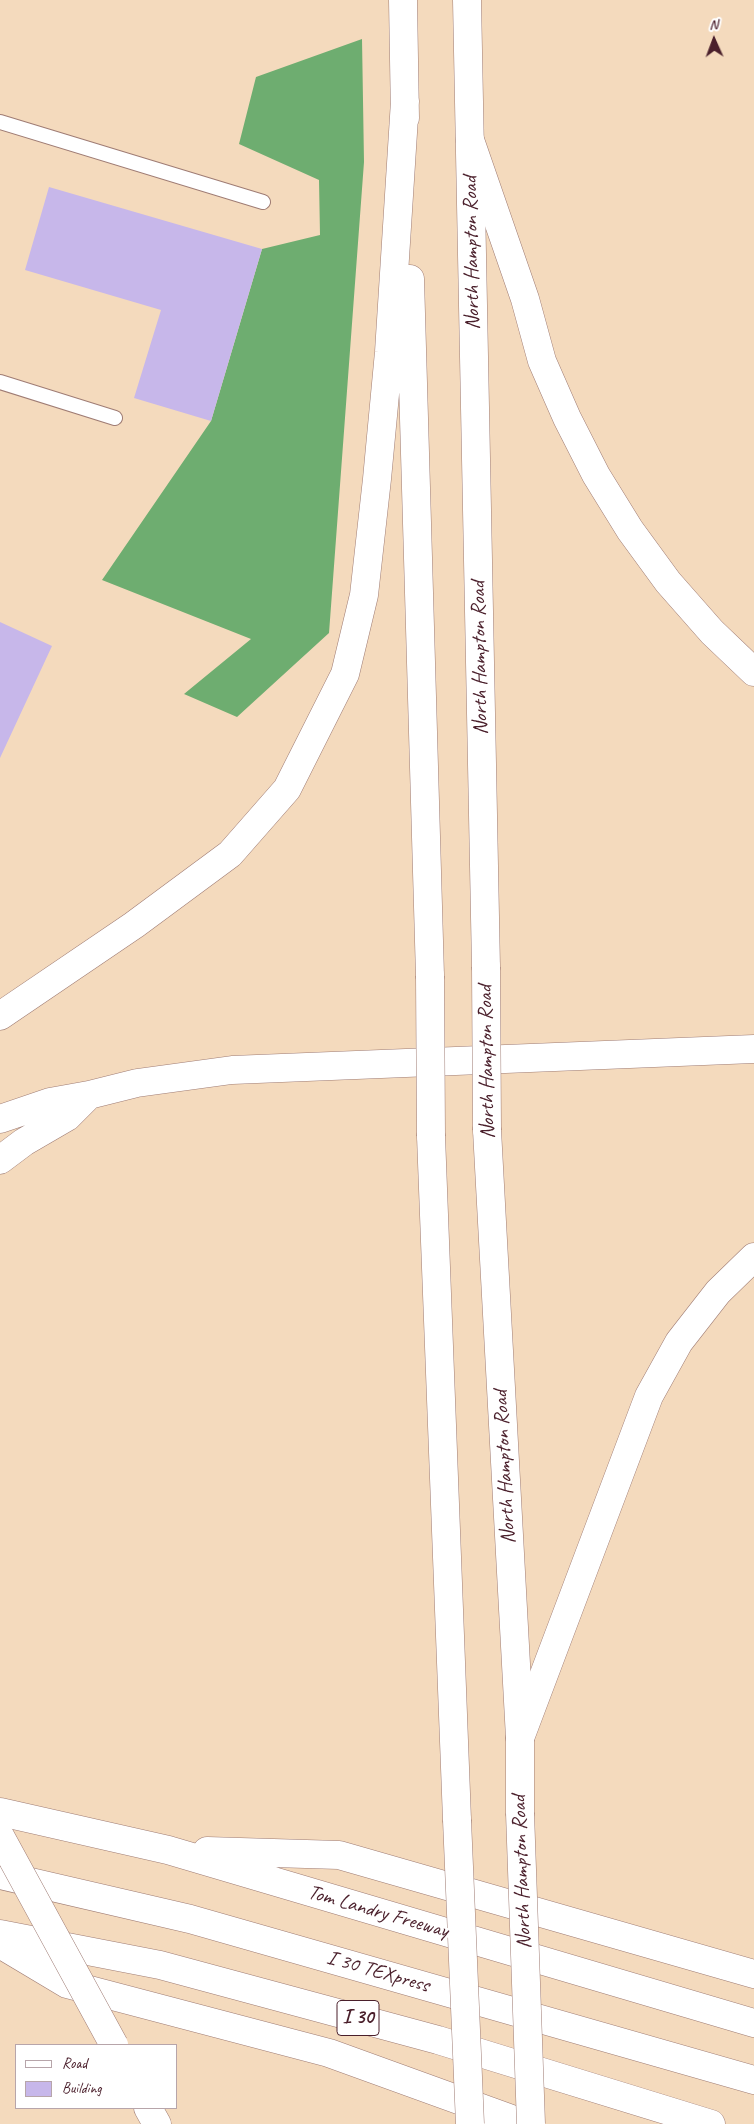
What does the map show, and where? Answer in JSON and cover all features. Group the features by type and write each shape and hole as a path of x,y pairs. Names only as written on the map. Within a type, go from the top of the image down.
{"main road":[{"path":"402,0 430,976 431,1136 470,2124"},
{"name":"North Hampton Road","path":"467,0 486,967 487,1130 520,1738 520,1813 531,2124"},
{"path":"0,1016 134,925 230,854 287,790 346,674 364,595 378,478 389,352 405,101"},
{"path":"470,140 525,299 542,361 567,418 596,476 630,530 668,582 712,632 754,672"},
{"path":"0,1119 50,1102 89,1096 137,1083 232,1070 754,1049"},
{"path":"0,1160 24,1142 67,1117 89,1096"},
{"path":"520,1738 623,1459 649,1396 679,1342 718,1292 754,1257"},
{"name":"Tom Landry Freeway","path":"0,1812 168,1850 754,2023"},
{"path":"0,1836 113,2044"},
{"path":"168,1850 339,1855 754,1974"},
{"name":"I 30 TEXpress","path":"0,1875 190,1919 754,2080"},
{"name":"I 30","path":"0,1934 160,1965 438,2040 711,2124"},
{"path":"0,1944 67,1984 329,2053 525,2124"},
{"path":"149,2109 157,2124"}],"lane":[{"path":"0,122 263,202"},
{"path":"0,382 115,418"}],"green space":[{"path":"362,39 364,162 329,633 237,717 184,694 251,639 102,580 211,421 262,249 320,235 319,180 239,144 256,77"}],"building":[{"path":"49,187 262,249 211,421 134,398 161,310 25,270"},
{"path":"0,622 52,646 0,758"}]}
